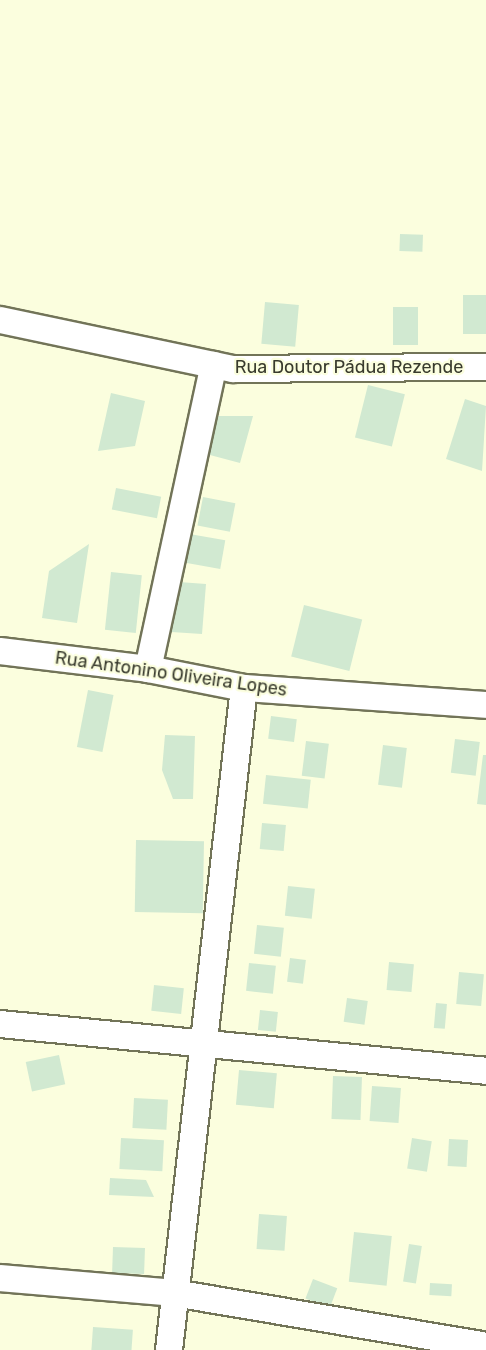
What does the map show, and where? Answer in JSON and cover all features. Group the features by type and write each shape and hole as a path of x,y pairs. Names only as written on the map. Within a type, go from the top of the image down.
{"street":[{"name":"Rua Doutor Pádua Rezende","path":"0,320 214,365 486,368"},
{"path":"148,669 214,365"},
{"name":"Rua Antonino Oliveira Lopes","path":"0,651 148,669 244,688 486,705"},
{"path":"169,1350 244,688"},
{"path":"0,1024 204,1041 486,1071"},
{"path":"0,1278 174,1293 486,1346"}],"building":[{"path":"400,234 423,235 422,252 399,251"},
{"path":"463,295 486,295 486,334 463,334"},
{"path":"265,302 299,305 295,347 261,344"},
{"path":"393,307 418,307 418,345 393,345"},
{"path":"368,385 405,394 392,447 355,437"},
{"path":"111,393 145,401 135,446 98,451"},
{"path":"465,399 486,406 482,471 446,459"},
{"path":"216,416 253,416 240,463 195,451"},
{"path":"116,488 161,497 157,518 112,510"},
{"path":"203,497 235,503 230,532 197,525"},
{"path":"178,532 225,540 220,569 173,561"},
{"path":"89,544 77,623 42,618 49,571"},
{"path":"111,572 142,575 136,633 105,630"},
{"path":"179,582 206,584 202,634 156,631"},
{"path":"304,605 362,620 349,671 291,656"},
{"path":"88,690 114,695 102,752 77,747"},
{"path":"271,716 297,719 294,742 268,739"},
{"path":"165,735 195,736 193,799 173,799 162,770"},
{"path":"455,739 480,742 476,776 451,773"},
{"path":"306,741 329,744 325,779 302,776"},
{"path":"383,745 407,748 402,788 378,785"},
{"path":"483,755 486,755 486,805 477,804"},
{"path":"266,775 311,780 308,809 263,804"},
{"path":"262,823 286,825 284,851 260,849"},
{"path":"136,840 204,841 203,913 135,912"},
{"path":"288,886 315,889 312,919 285,916"},
{"path":"257,925 284,928 281,957 254,954"},
{"path":"290,958 306,960 303,984 287,982"},
{"path":"389,962 414,964 411,992 387,990"},
{"path":"249,963 276,966 273,994 246,991"},
{"path":"459,972 484,974 481,1006 456,1004"},
{"path":"154,985 184,988 181,1014 151,1011"},
{"path":"347,998 368,1001 364,1025 344,1022"},
{"path":"436,1003 447,1004 445,1029 434,1028"},
{"path":"260,1010 278,1012 276,1032 258,1030"},
{"path":"59,1055 65,1084 32,1091 26,1062"},
{"path":"239,1070 277,1073 274,1108 236,1105"},
{"path":"333,1076 362,1077 360,1120 331,1119"},
{"path":"372,1086 401,1088 398,1123 370,1121"},
{"path":"134,1098 168,1100 166,1130 132,1128"},
{"path":"121,1138 164,1140 162,1171 119,1169"},
{"path":"412,1138 432,1141 427,1172 407,1169"},
{"path":"449,1139 468,1140 467,1167 448,1166"},
{"path":"110,1178 146,1180 154,1197 109,1195"},
{"path":"259,1214 287,1216 284,1251 257,1249"},
{"path":"354,1232 392,1236 387,1286 349,1282"},
{"path":"409,1244 422,1246 416,1284 403,1282"},
{"path":"113,1247 145,1248 144,1274 112,1273"},
{"path":"313,1279 337,1288 330,1308 305,1299"},
{"path":"430,1283 452,1284 451,1296 429,1295"},
{"path":"93,1327 133,1330 131,1350 91,1350"}]}
